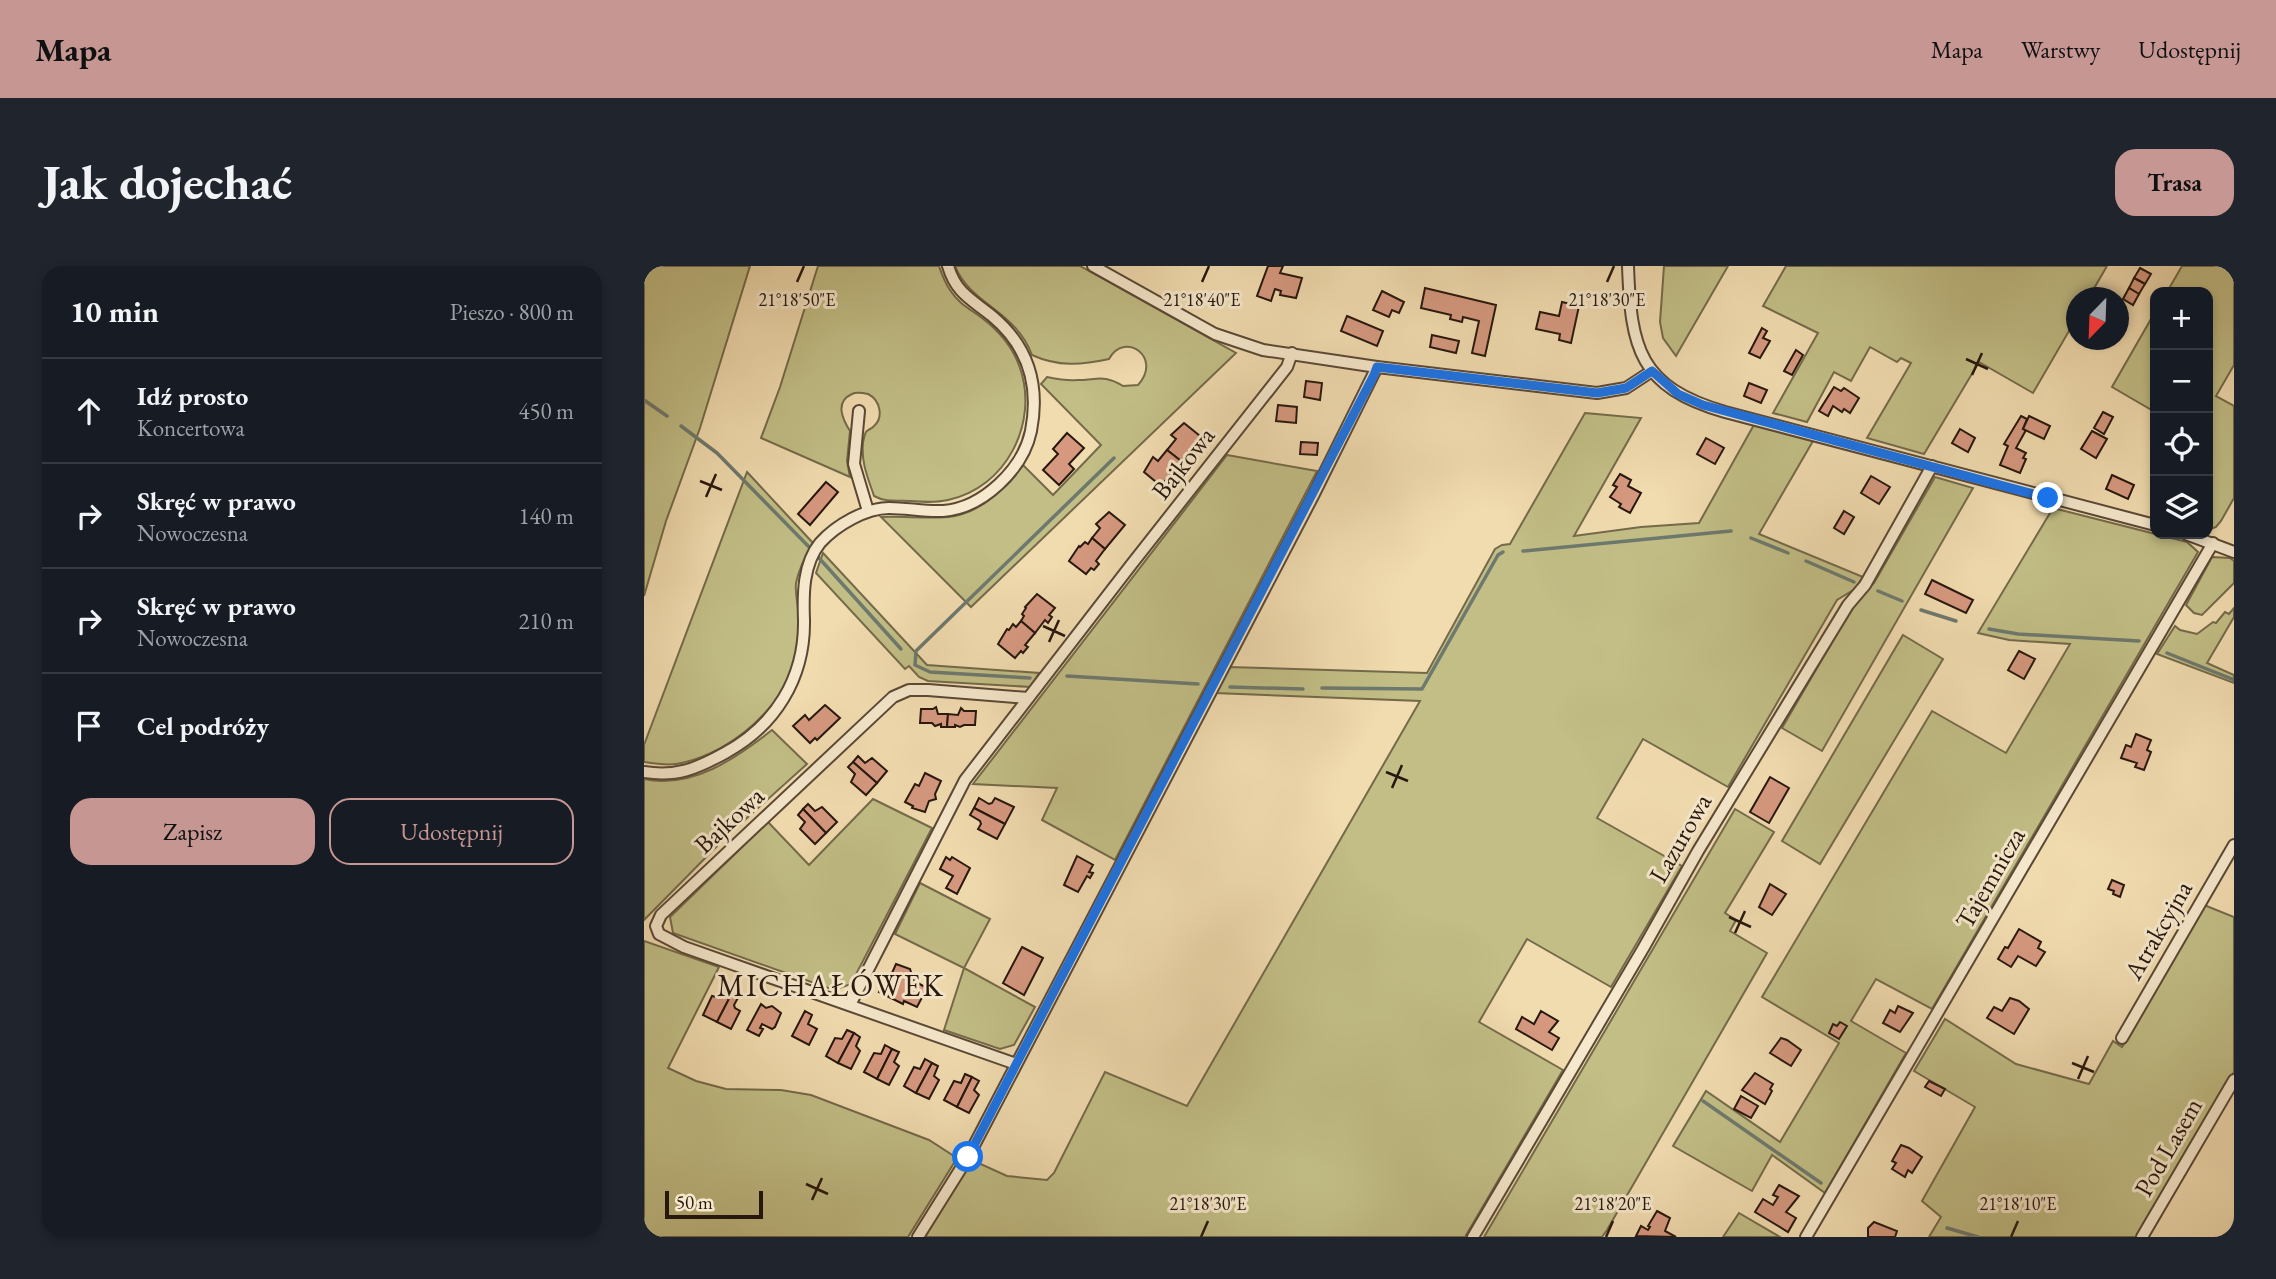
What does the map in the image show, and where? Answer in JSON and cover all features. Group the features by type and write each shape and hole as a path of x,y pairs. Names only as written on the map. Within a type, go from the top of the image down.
{"street":[{"path":"644,772 684,772 712,760 742,744 764,725 779,707 800,661 805,579 811,560 828,536 868,511 888,508 941,511 958,509 985,495 1008,476 1024,453 1034,408 1030,367 1023,352 995,319 964,295 953,282 948,266"},
{"path":"1093,266 1215,334 1264,350 1377,367 1597,393 1626,388 1652,371"},
{"path":"1628,266 1631,316 1642,355 1652,371 1678,394 1703,405 2150,525"},
{"name":"Bajkowa","path":"850,1004 965,780 1287,367 1292,354"},
{"path":"918,1237 968,1157 1377,367"},
{"path":"859,411 854,464 868,511"},
{"name":"Lazurowa","path":"1473,1237 1698,850 1842,616 1865,585 1932,466"},
{"path":"2201,539 2234,552"},
{"name":"Tajemnicza","path":"1806,1237 2213,543"},
{"name":"Bajkowa","path":"1016,1064 667,940 656,929 659,918 893,697 909,690 928,690 1028,698"},
{"name":"Atrakcyjna","path":"2122,1038 2234,845"},
{"name":"Pod Lasem","path":"2141,1237 2234,1080"}],"shaded area":[{"path":"644,266 750,266 644,596"},
{"path":"818,266 939,266 957,299 1005,340 1020,368 1025,389 1025,410 1021,431 1013,450 986,482 969,493 938,502 888,500 874,496 864,464 863,443 866,433 877,422 880,414 878,404 868,394 852,394 846,397 842,406 843,417 850,431 847,461 850,477 761,438"},
{"path":"955,266 1080,266 1236,353 971,607 881,517 948,517 970,511 1000,491 1023,465 1053,495 1101,445 1041,384 1047,377 1070,380 1105,379 1123,386 1138,385 1145,375 1146,365 1144,357 1132,347 1116,351 1109,359 1080,364 1051,362 1032,355 1015,328 971,290"},
{"path":"1664,266 1728,266 1676,356 1663,338 1660,322"},
{"path":"1786,266 2107,266 2095,287 2066,287 2066,336 2033,393 1979,362 1924,454 1867,438 1911,363 1901,358 1897,362 1870,347 1851,381 1834,372 1807,422 1773,413 1818,333 1763,306"},
{"path":"2182,266 2234,266 2234,365 2216,396 2234,406 2234,498 2221,521 2213,528 2213,287 2170,287"},
{"path":"2150,321 2150,409 2112,387"},
{"path":"1585,413 1641,418 1574,536 1699,523 1755,423 1813,441 1759,534 1863,577 1855,589 1837,600 1728,787 1643,739 1597,818 1682,866 1611,987 1527,939 1479,1022 1563,1070 1465,1237 924,1237 972,1160 1007,1176 1047,1180 1054,1173 1105,1072 1187,1106 1420,701 1215,693 1229,667 1427,673 1495,549 1510,544"},
{"path":"1227,455 1317,471 1115,860 1042,820 1057,788 973,784"},
{"path":"747,472 813,543 796,583 799,637 791,672 782,691 769,708 738,737 701,757 677,764 644,762 644,745"},
{"path":"1935,477 1973,488 1822,751 1782,728 1855,603 1874,583"},
{"path":"2053,508 2150,533 2150,539 2187,542 2198,552 1932,1009 1876,979 1851,1021 1906,1053 1825,1193 1772,1155 1752,1191 1673,1146 1706,1091 1780,1142 1839,1043 1762,997 1932,711 2006,753 2070,644 2009,640 1978,633"},
{"path":"823,553 927,665 1039,673 1031,687 928,681 919,677 909,666 905,669 816,573"},
{"path":"2212,557 2230,558 2234,561 2234,583 2202,615 2194,613 2186,605"},
{"path":"2234,608 2234,617 2207,663 2234,675 2234,683 2157,654 2175,626 2197,634"},
{"path":"1903,635 1943,659 1820,864 1782,841"},
{"path":"772,730 807,764 727,836 644,920 644,779 680,780 713,769"},
{"path":"873,799 932,828 851,984 834,990 673,933 670,917 768,822 809,865"},
{"path":"1735,809 1774,832 1725,913 1736,920 1730,931 1767,953 1607,1230 1602,1237 1484,1237"},
{"path":"920,883 990,919 964,968 895,934"},
{"path":"2204,905 2234,917 2234,1072 2137,1237 1929,1237 1941,1217 1922,1201 1975,1107 1914,1071 1945,1019 2016,1064 2089,1084 2113,1041 2122,1047"},
{"path":"644,941 719,967 668,1068 696,1081 726,1089 781,1090 811,1095 929,1140 957,1158 908,1237 644,1237"},
{"path":"964,968 1035,1007 1014,1045 1000,1049 944,1030"},
{"path":"1739,1213 1780,1237 1723,1237"}],"building":[{"path":"1268,266 1283,266 1280,273 1302,278 1296,298 1280,295 1281,291 1275,289 1271,301 1257,296"},
{"path":"2140,268 2151,274 2145,284 2134,278"},
{"path":"2134,278 2145,284 2139,294 2129,288"},
{"path":"1425,288 1496,305 1485,356 1472,353 1479,321 1463,317 1462,322 1450,319 1451,315 1421,308"},
{"path":"2129,288 2139,294 2133,305 2129,303"},
{"path":"1382,291 1404,302 1399,313 1392,310 1389,317 1373,310"},
{"path":"1562,302 1579,306 1571,343 1559,340 1560,334 1536,329 1540,312 1559,316"},
{"path":"1347,316 1383,331 1377,346 1341,331"},
{"path":"1762,328 1767,331 1763,338 1770,341 1760,358 1749,353"},
{"path":"1432,335 1459,341 1456,353 1430,347"},
{"path":"1796,350 1803,355 1792,375 1784,371"},
{"path":"1306,381 1322,383 1320,400 1304,397"},
{"path":"1749,383 1767,390 1761,403 1744,396"},
{"path":"1834,387 1841,391 1844,388 1859,398 1850,413 1844,409 1842,412 1833,406 1828,416 1819,411"},
{"path":"1278,405 1297,407 1296,423 1276,421"},
{"path":"2103,412 2113,417 2104,434 2094,428"},
{"path":"2021,416 2027,419 2023,429 2026,430 2016,448 2026,453 2020,473 2000,465 2008,446 2004,444"},
{"path":"2029,416 2050,426 2044,439 2023,429"},
{"path":"1184,423 1200,436 1181,461 1167,450 1176,439 1171,435"},
{"path":"1960,429 1975,438 1968,452 1952,443"},
{"path":"2092,431 2107,439 2096,458 2081,449"},
{"path":"1067,433 1084,448 1069,464 1074,469 1059,485 1043,470 1058,454 1053,449"},
{"path":"1706,438 1724,448 1715,464 1697,454"},
{"path":"1301,442 1318,443 1317,455 1300,454"},
{"path":"1167,450 1181,461 1161,486 1144,472 1153,457 1158,461"},
{"path":"1620,474 1631,480 1628,486 1641,493 1630,513 1619,507 1621,504 1610,497 1617,487 1613,485"},
{"path":"2112,475 2134,485 2128,499 2106,489"},
{"path":"1871,476 1890,487 1879,504 1861,493"},
{"path":"826,482 838,492 810,525 798,514"},
{"path":"1844,511 1854,517 1844,534 1834,528"},
{"path":"1109,512 1125,525 1105,549 1092,538 1100,528 1096,524"},
{"path":"1092,538 1105,549 1096,561 1099,564 1086,574 1069,561 1079,546 1085,542 1088,544"},
{"path":"1932,580 1973,600 1966,613 1925,594"},
{"path":"1037,594 1055,608 1049,615 1052,617 1048,623 1045,620 1035,633 1021,621 1025,607"},
{"path":"1021,621 1035,633 1025,645 1028,647 1015,658 998,644 1007,629 1013,624 1016,627"},
{"path":"2019,651 2035,659 2024,679 2008,670"},
{"path":"825,705 840,718 817,740 815,738 810,743 793,726 805,715 809,720"},
{"path":"936,707 938,714 948,714 947,727 920,723 921,709"},
{"path":"961,708 964,711 976,711 975,725 947,727 948,714 958,715"},
{"path":"2136,734 2151,740 2147,750 2151,752 2144,770 2135,767 2137,763 2121,758 2126,745 2131,747"},
{"path":"858,756 865,763 872,758 887,771 877,783 853,762"},
{"path":"853,762 877,783 866,795 851,782 855,774 848,767"},
{"path":"925,773 941,781 935,794 936,799 929,801 925,812 912,808 913,806 905,802 915,784 919,786"},
{"path":"1770,777 1789,788 1769,823 1750,812"},
{"path":"979,798 989,804 995,798 1014,807 1005,824 974,808"},
{"path":"808,804 815,811 822,807 837,822 826,833 803,809"},
{"path":"974,808 1005,824 997,839 978,829 980,821 970,815"},
{"path":"803,809 826,833 815,844 800,829 805,822 798,815"},
{"path":"1077,856 1093,865 1089,872 1093,873 1090,878 1087,876 1078,892 1064,885"},
{"path":"946,857 950,860 952,857 970,868 957,894 946,888 953,876 940,869"},
{"path":"2112,880 2124,885 2120,897 2108,889"},
{"path":"1770,884 1786,894 1772,915 1759,907"},
{"path":"2019,929 2041,942 2038,948 2045,952 2036,966 2018,956 2011,967 1998,959"},
{"path":"1022,947 1043,958 1024,995 1003,983"},
{"path":"896,964 910,969 914,981 927,988 917,1007 904,1001 903,1004 879,992 885,981 888,982"},
{"path":"726,989 732,993 717,1022 703,1015 712,996 721,998"},
{"path":"732,993 739,996 734,1005 740,1011 731,1029 717,1022"},
{"path":"2010,998 2029,1009 2014,1034 1987,1018 1994,1007 2002,1011"},
{"path":"761,1004 766,1008 772,1006 781,1013 772,1029 762,1024 760,1028 763,1029 759,1036 747,1030"},
{"path":"1898,1006 1913,1013 1900,1032 1883,1023 1890,1010 1895,1013"},
{"path":"805,1011 812,1015 808,1024 817,1029 809,1045 792,1036"},
{"path":"1541,1011 1558,1021 1549,1032 1559,1038 1552,1050 1516,1029 1522,1017 1534,1024"},
{"path":"1840,1022 1847,1026 1839,1039 1829,1033 1833,1024 1837,1026"},
{"path":"847,1030 854,1033 838,1063 826,1056 835,1038 842,1039"},
{"path":"854,1033 860,1037 856,1046 860,1051 851,1069 838,1063"},
{"path":"1781,1038 1801,1050 1791,1066 1770,1053"},
{"path":"885,1045 892,1049 877,1079 864,1072 874,1053 881,1054"},
{"path":"892,1049 899,1052 894,1062 899,1066 889,1085 877,1079"},
{"path":"925,1059 932,1063 916,1093 904,1086 914,1067 920,1069"},
{"path":"932,1063 938,1066 934,1076 939,1080 929,1099 916,1093"},
{"path":"1755,1073 1773,1084 1765,1104 1742,1090"},
{"path":"965,1074 972,1077 957,1107 944,1100 954,1081 961,1083"},
{"path":"972,1077 979,1081 974,1090 979,1095 969,1113 957,1107"},
{"path":"1929,1081 1945,1089 1941,1096 1925,1087"},
{"path":"1741,1096 1758,1106 1751,1118 1734,1109"},
{"path":"1901,1145 1922,1157 1912,1173 1908,1170 1905,1177 1892,1169 1896,1163 1892,1161"},
{"path":"1779,1185 1799,1196 1786,1212 1796,1218 1788,1232 1755,1212 1763,1199 1773,1205 1778,1197 1773,1195"},
{"path":"1657,1211 1670,1218 1665,1231 1676,1237 1636,1236 1641,1226 1648,1230"},
{"path":"1874,1222 1897,1231 1895,1237 1868,1237 1868,1228"}],"waterway":[{"path":"644,400 667,416"},
{"path":"681,426 717,453 811,549"},
{"path":"1030,678 930,672 915,665 916,651 1114,458"},
{"path":"1523,551 1731,531"},
{"path":"1751,538 1788,553"},
{"path":"1322,688 1422,689 1498,555 1503,552"},
{"path":"819,558 901,649"},
{"path":"1806,561 1854,582"},
{"path":"1878,591 1902,601"},
{"path":"1921,610 1956,621"},
{"path":"1989,629 2018,634 2139,641"},
{"path":"2167,653 2234,680"},
{"path":"1067,676 1198,684"},
{"path":"1230,687 1303,689"},
{"path":"1703,1101 1821,1183"},
{"path":"1947,1228 1978,1237"}],"district":[{"name":"MICHAŁÓWEK","path":"831,985"}],"route":[{"path":"968,1157 1249,620 1377,367 1597,393 1626,388 1652,371 1678,394 1703,405 2048,498"}]}
